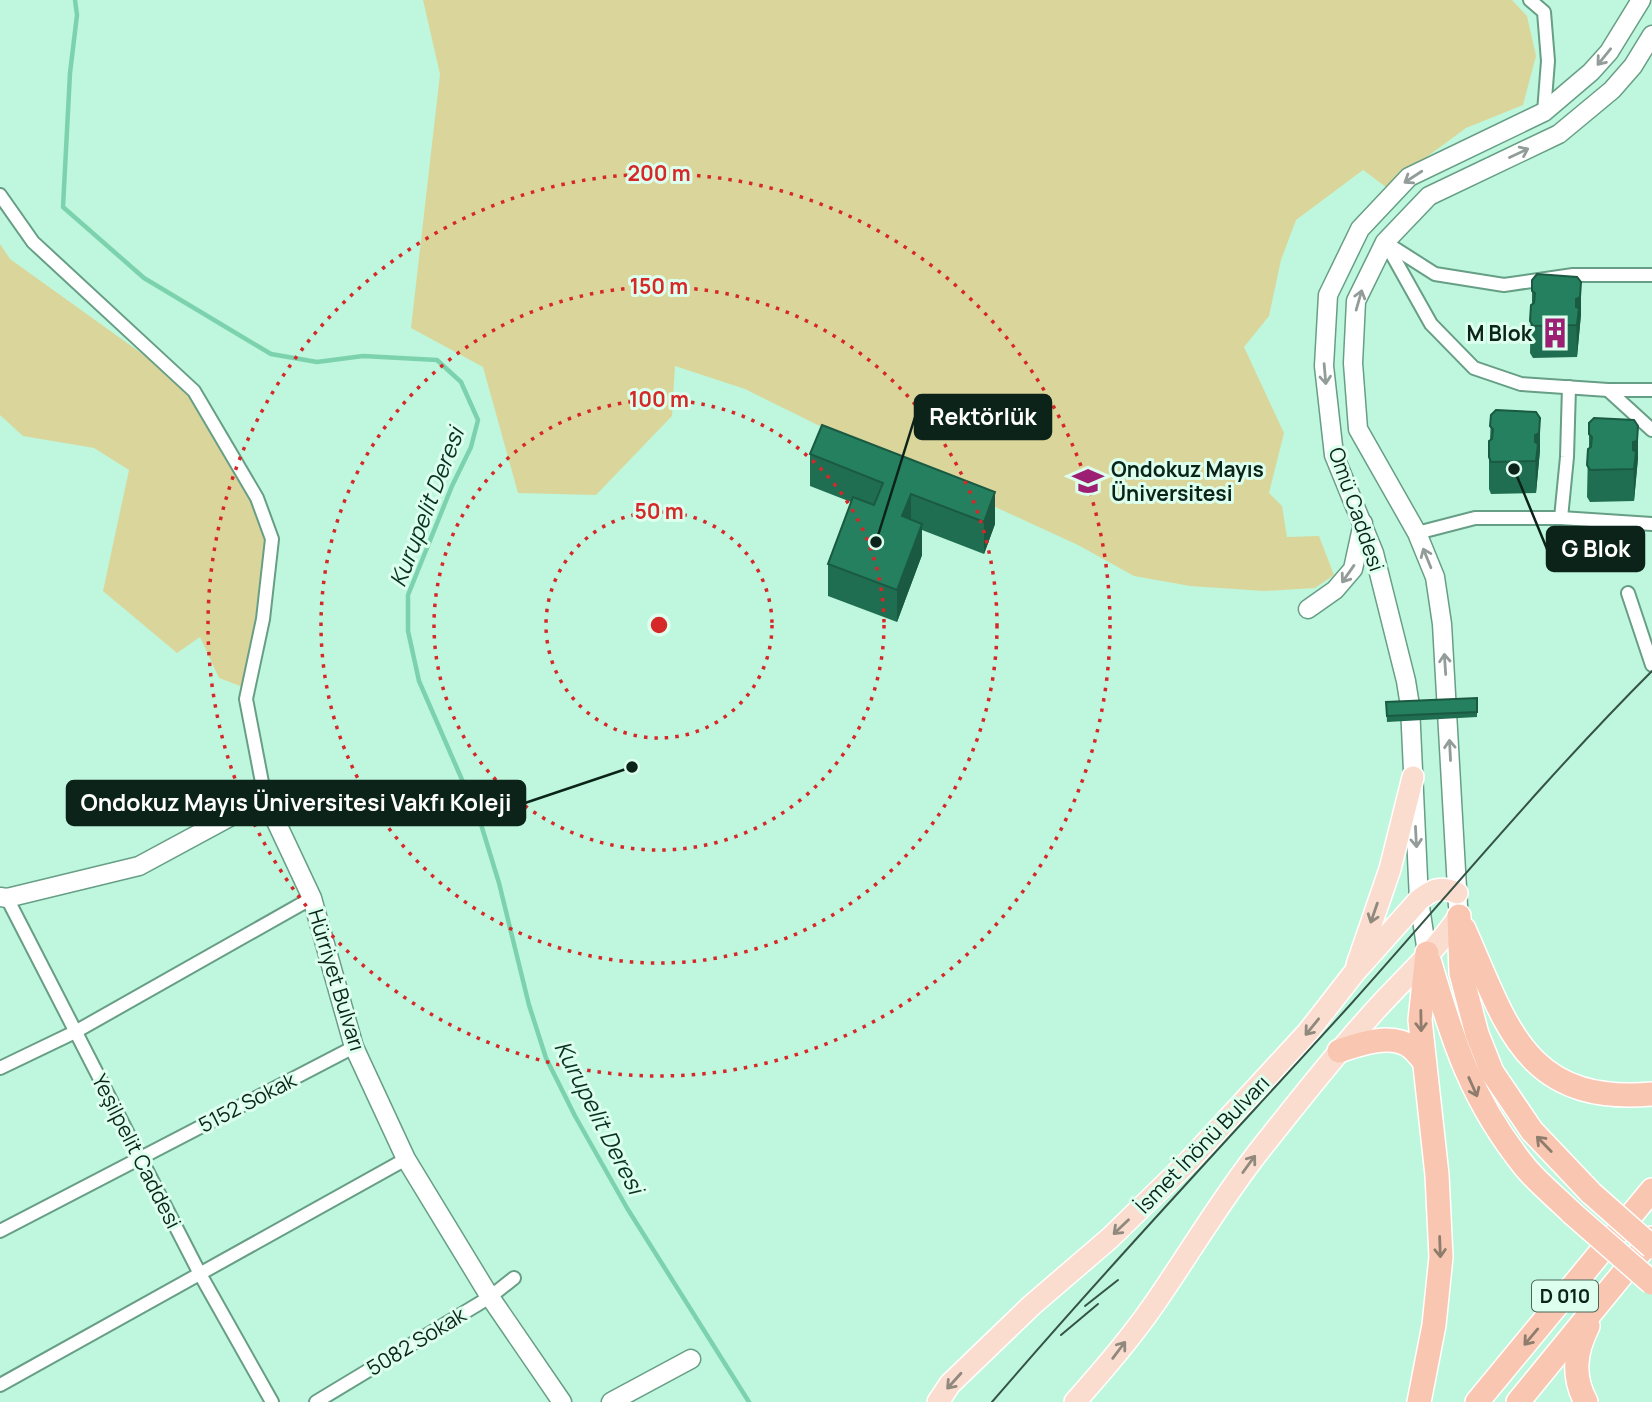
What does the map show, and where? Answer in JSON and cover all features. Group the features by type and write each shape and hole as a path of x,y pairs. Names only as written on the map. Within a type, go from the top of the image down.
{"highway":[{"path":"1459,916 1489,989 1512,1034 1537,1064 1566,1083 1597,1093 1631,1096 1652,1094"},
{"path":"1459,916 1461,972 1477,1034 1492,1072 1532,1131 1591,1193 1652,1247"},
{"path":"1419,1402 1434,1325 1441,1256 1437,1175 1420,1020 1427,953"},
{"path":"1427,953 1449,1030 1475,1093 1494,1124 1527,1169 1572,1213 1652,1283"},
{"path":"1339,1051 1378,1041 1394,1041 1411,1046 1424,1061"},
{"name":"D 010","path":"1477,1402 1652,1190"},
{"name":"D 010","path":"1518,1402 1652,1238"},
{"path":"1586,1402 1579,1390 1574,1367 1584,1335 1599,1304"}],"main road":[{"path":"1354,973 1390,869 1413,777"},
{"name":"İsmet İnönü Bulvarı","path":"938,1402 950,1384 1032,1305 1110,1238 1189,1161 1308,1032 1354,973 1419,900 1431,891 1444,887 1457,893"},
{"name":"İsmet İnönü Bulvarı","path":"1075,1402 1155,1303 1254,1156 1339,1051 1427,953 1446,936 1459,916"}],"street":[{"path":"1530,0 1544,12 1548,61 1544,112"},
{"name":"Omü Caddesi","path":"1427,953 1419,900 1410,706 1374,553 1334,455 1324,366 1328,295 1360,229 1409,177 1544,112 1591,72 1609,52 1642,0"},
{"name":"Omü Caddesi","path":"1459,916 1442,624 1435,578 1417,533 1358,429 1353,363 1356,301 1385,242 1429,196 1559,134 1612,90 1633,66 1652,35"},
{"path":"0,195 33,242 194,391 257,498 272,539 263,619 246,699 264,798 139,866 3,898"},
{"path":"1385,242 1435,274 1504,285 1573,275 1652,275"},
{"path":"1385,242 1432,324 1474,368 1521,384 1652,390"},
{"path":"1561,518 1567,457 1569,387"},
{"path":"1608,390 1652,429"},
{"path":"1417,533 1475,518 1561,518 1652,524"},
{"path":"1308,609 1335,590 1353,569 1363,523"},
{"path":"1628,593 1652,665"},
{"name":"Hürriyet Bulvarı","path":"264,798 312,898 354,1047 406,1159 490,1297 562,1402"},
{"name":"Yeşilpelit Caddesi","path":"3,898 200,1274 272,1402"},
{"path":"0,1068 75,1032 312,898"},
{"name":"5152 Sokak","path":"0,1231 354,1047"},
{"path":"0,1384 406,1159"},
{"name":"5082 Sokak","path":"316,1402 490,1297 514,1278"},
{"path":"611,1402 691,1359"}],"shaded area":[{"path":"423,0 1512,0 1527,16 1536,56 1523,105 1466,128 1386,187 1363,170 1296,220 1281,260 1269,316 1244,347 1284,433 1269,493 1282,506 1287,537 1319,536 1334,575 1315,588 1264,591 1190,586 1134,576 1078,545 745,389 675,366 672,416 596,495 518,493 483,367 411,328 440,74"},
{"path":"0,244 10,259 194,391 272,539 248,689 219,678 200,637 177,653 103,591 129,470 94,448 23,436 0,415"}],"building":[{"path":"1537,274 1577,277 1581,282 1580,297 1576,299 1576,307 1579,308 1577,325 1533,326 1530,321 1535,293 1532,291 1532,280"},
{"path":"1496,410 1536,412 1540,418 1539,433 1535,435 1535,442 1538,444 1536,461 1491,462 1491,415"},
{"path":"1594,418 1634,420 1638,426 1637,441 1633,442 1633,450 1636,452 1634,469 1590,470 1587,465 1592,437 1589,434 1589,423"},
{"path":"822,425 995,492 984,522 911,494 902,516 922,524 897,590 828,564 853,497 874,505 883,483 810,454"},
{"path":"1477,698 1477,712 1387,716 1386,702"}],"waterway":[{"name":"Kurupelit Deresi","path":"75,0 77,15 70,73 63,207 144,278 271,354 317,362 363,356 437,360 461,382 478,420 471,447 452,486 408,595 408,631 419,681 480,821 499,883 529,1005 546,1058 627,1208 749,1402"}],"tram line":[{"path":"992,1402 1536,794 1652,671"},
{"path":"1085,1306 1118,1280"},
{"path":"1061,1335 1098,1304"}],"place":[{"name":"M Blok","path":"1555,333"},
{"name":"G Blok","path":"1514,469"},
{"name":"Ondokuz Mayıs Üniversitesi","path":"1088,481"},
{"name":"Rektörlük","path":"876,542"},
{"name":"Ondokuz Mayıs Üniversitesi Vakfı Koleji","path":"632,767"}]}
